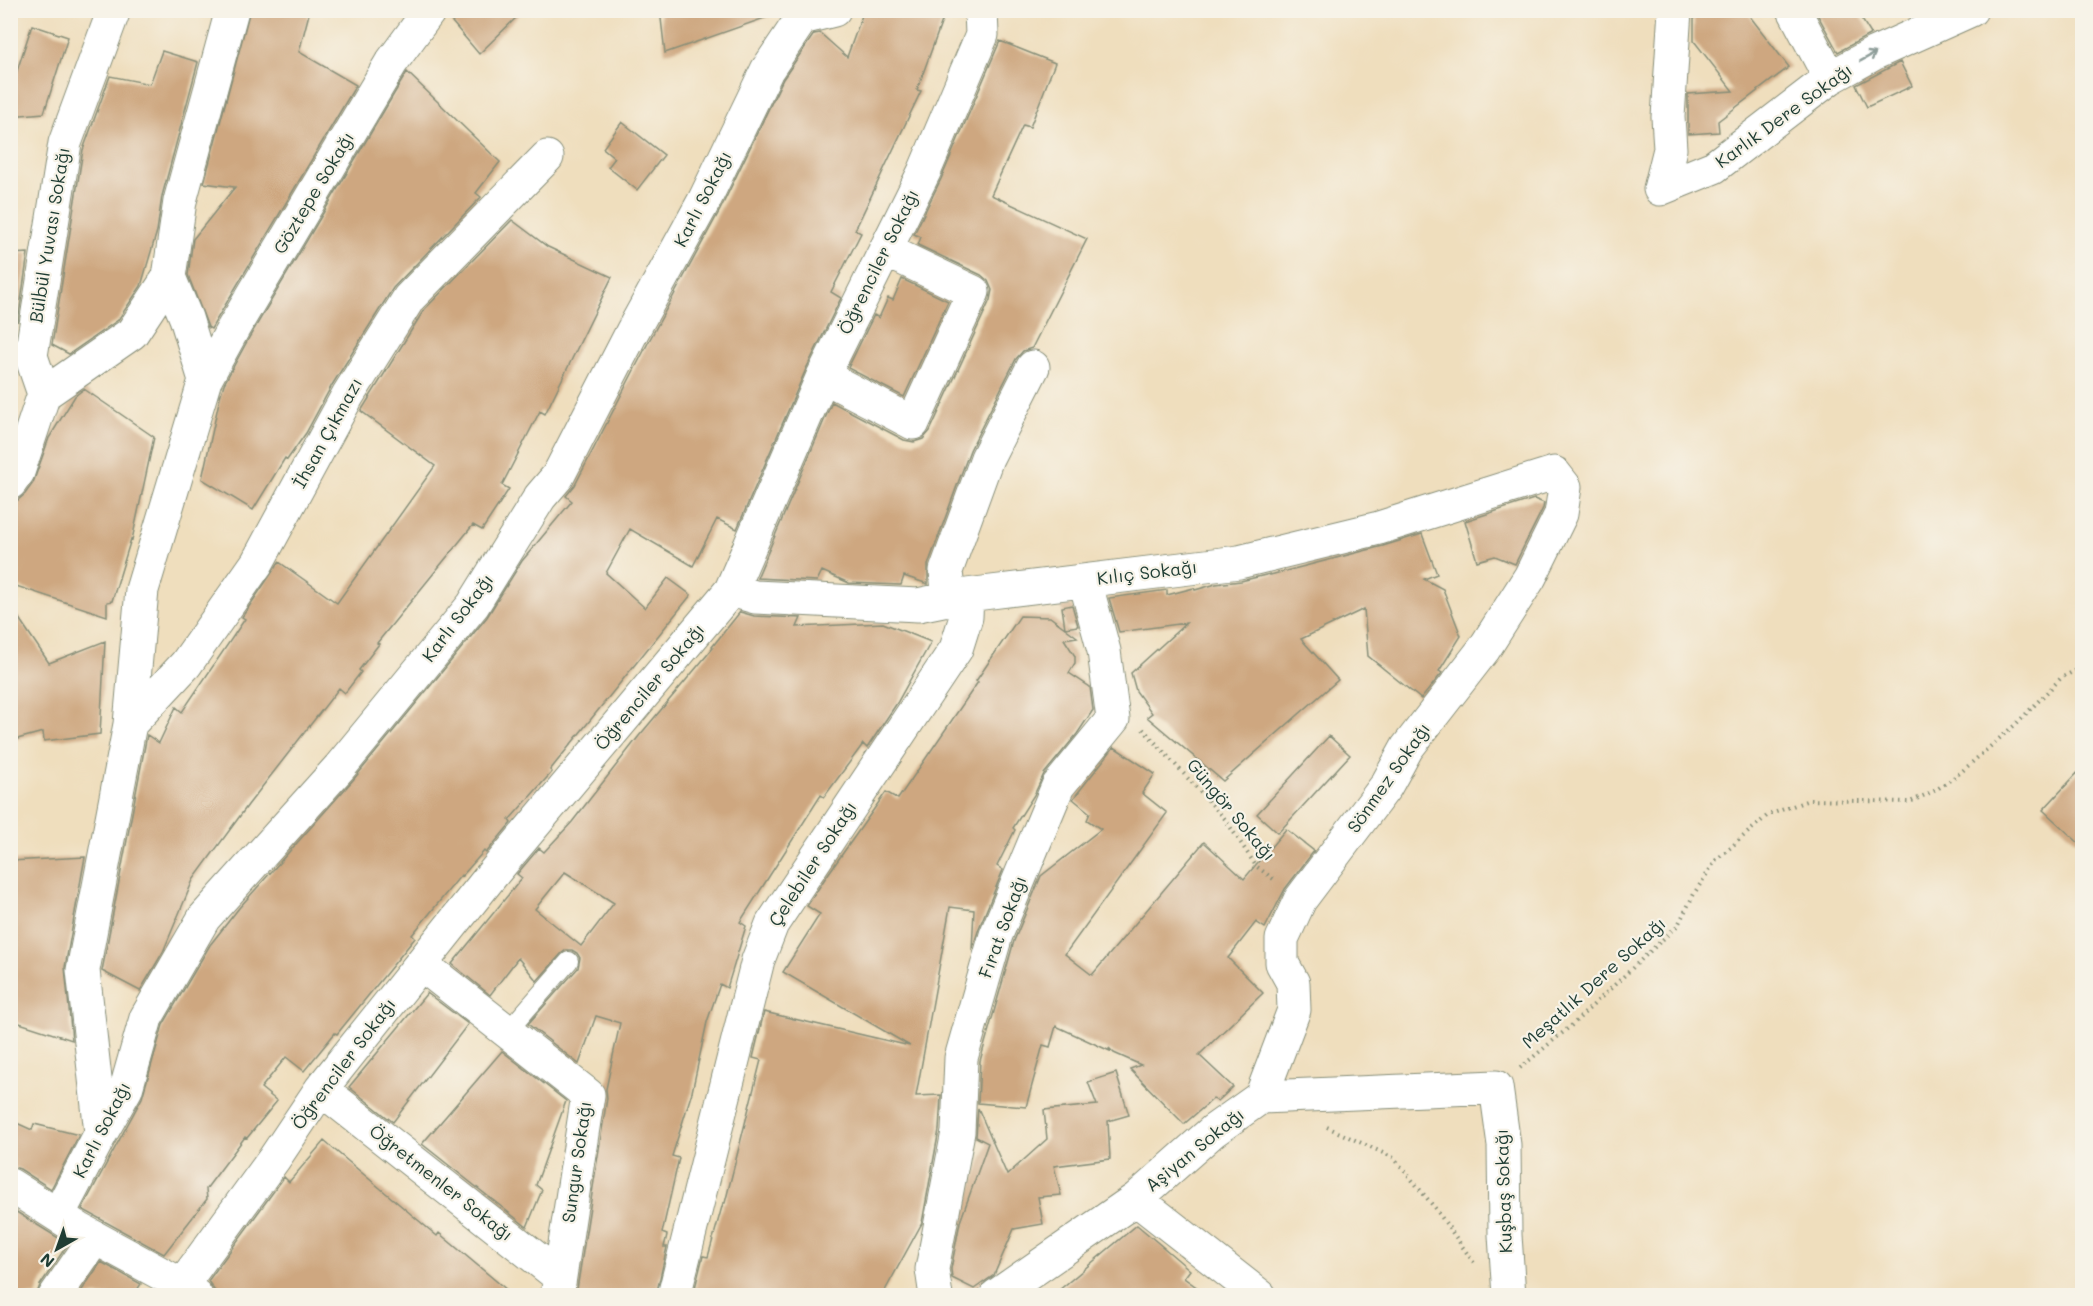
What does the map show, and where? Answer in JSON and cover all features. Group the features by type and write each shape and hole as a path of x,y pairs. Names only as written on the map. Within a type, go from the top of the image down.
{"street":[{"name":"Bülbül Yuvası Sokağı","path":"44,394 21,350 65,143 114,10"},
{"path":"10,483 18,472 44,394 132,333 169,277 180,201 232,10"},
{"name":"Göztepe Sokağı","path":"100,1133 83,970 130,724 142,590 205,380 391,63 430,10"},
{"name":"Karlı Sokağı","path":"58,1215 100,1133 126,1089 146,1018 204,918 339,768 472,605 540,497 558,476 632,332 704,201 767,70 802,18 834,10"},
{"name":"Öğrenciler Sokağı","path":"189,1290 321,1089 491,876 731,590 823,376 924,172 982,35 981,10"},
{"name":"Karlık Dere Sokağı","path":"1675,10 1668,117 1670,149 1660,189 1714,168 1830,78 1875,52 1971,10"},
{"path":"1794,10 1830,78"},
{"name":"İhsan Çıkmazı","path":"130,724 186,664 257,563 348,395 409,298 547,157"},
{"path":"823,376 913,423 973,292 885,250"},
{"path":"169,277 186,318 205,380"},
{"name":"Çelebiler Sokağı","path":"674,1296 758,960 772,924 956,649 966,617 946,571 987,458 1033,367"},
{"name":"Kılıç Sokağı","path":"731,590 755,597 918,605 1239,562 1379,528 1554,473"},
{"name":"Sönmez Sokağı","path":"1261,1098 1294,1010 1293,983 1282,963 1282,939 1300,900 1386,786 1407,748 1484,649 1530,577 1561,514 1564,486 1554,473"},
{"path":"1085,581 1104,651 1113,719"},
{"name":"Fırat Sokağı","path":"936,1296 932,1269 958,1132 961,1058 996,935 1058,786 1113,719"},
{"name":"Sungur Sokağı","path":"421,964 588,1095 558,1286"},
{"name":"Aşiyan Sokağı","path":"996,1296 1136,1199 1213,1131 1261,1098 1496,1087"},
{"name":"Kuşbaş Sokağı","path":"1496,1087 1504,1145 1505,1235 1509,1296"},
{"name":"Öğretmenler Sokağı","path":"321,1089 558,1286"},
{"path":"10,1185 95,1238 189,1290"},
{"path":"1136,1199 1260,1296"},
{"path":"55,1296 95,1238"}],"lane":[{"path":"507,1032 569,961"}],"path":[{"name":"Meşatlık Dere Sokağı","path":"1496,1087 1572,1025 1678,925 1695,892 1716,860 1768,815 1809,800 1910,802 1936,790 1972,763 2017,723 2061,678 2082,667"},
{"name":"Güngör Sokağı","path":"1113,719 1142,728 1226,819 1256,866 1300,900"},
{"path":"1322,1125 1394,1158 1435,1208 1476,1266"}],"building":[{"path":"250,10 310,10 299,52 356,85 211,329 208,327 188,275 193,239 235,187 204,183"},
{"path":"448,10 524,10 479,54 447,16"},
{"path":"660,10 775,10 776,14 665,53"},
{"path":"864,10 946,10 917,90 921,91 855,230 861,233 831,292 841,298 806,369 737,529 717,519 693,566 630,529 606,573 645,608 668,578 691,595 550,770 552,772 509,820 511,823 486,853 484,851 461,875 412,935 415,938 337,1034 335,1033 304,1071 286,1057 261,1088 277,1101 247,1138 245,1137 206,1189 207,1199 164,1254 82,1209 142,1098 163,1025 210,945 239,908 353,780 487,617 522,561 572,501 566,496 575,485 720,210 783,79 814,34 820,33 847,57"},
{"path":"1694,10 1745,10 1789,67 1718,121 1719,132 1688,134 1688,94 1733,91 1694,41"},
{"path":"1815,10 1856,10 1871,34 1838,52"},
{"path":"32,25 68,37 44,113 10,116 10,81 14,80"},
{"path":"1000,41 1055,63 1030,127 1023,125 991,195 1087,239 1032,348 1023,351 1016,359 970,450 928,565 928,584 904,576 901,585 849,583 822,571 817,581 757,578 832,402 904,440 914,442 923,439 930,431 990,300 992,290 988,281 981,275 918,245 921,237 914,234 941,179"},
{"path":"162,51 198,62 162,196 157,231 141,286 118,320 69,354 52,345 83,150 110,76 150,84"},
{"path":"1900,62 1912,86 1867,107 1856,85"},
{"path":"407,72 500,162 476,193 481,197 393,288 332,385 306,433 287,460 285,458 253,510 202,479 224,384 250,336"},
{"path":"622,122 664,155 637,190 608,167 615,158 603,148"},
{"path":"512,220 548,247 612,277 545,414 540,411 502,485 509,489 482,530 473,525 377,643 379,644 345,693 339,688 248,805 193,880 163,952 140,991 102,971 147,735 159,743 176,707 182,712 245,619 242,617 279,562 337,603 435,466 361,411 424,310"},
{"path":"28,253 18,321 10,324 10,254"},
{"path":"902,279 948,301 904,397 848,368 874,315 879,318 888,298 893,300"},
{"path":"84,389 154,437 132,540 112,601 107,602 107,616 10,584 10,502 18,500 33,483 49,438 75,396"},
{"path":"1534,499 1544,503 1543,508 1515,564 1495,556 1477,561 1465,521"},
{"path":"1422,534 1437,574 1424,579 1443,589 1461,636 1439,671 1442,673 1421,699 1368,656 1364,609 1301,639 1338,680 1223,781 1147,717 1152,713 1136,691 1131,673 1186,623 1119,632 1109,598 1167,590 1167,595 1194,588 1195,590 1216,584 1241,581 1383,546"},
{"path":"10,605 49,663 105,641 100,734 44,741 43,732 10,741"},
{"path":"1072,605 1078,626 1065,628 1062,607"},
{"path":"740,612 754,616 801,618 797,627 883,623 931,642 897,703 867,748 863,744 824,797 821,795 740,922 746,926 727,988 720,984 707,1022 692,1092 672,1156 679,1158 662,1233 667,1235 664,1247 667,1247 656,1296 576,1296 607,1098 606,1089 620,1023 596,1016 579,1064 528,1024 578,968 580,958 572,950 566,950 561,954 537,981 518,958 490,995 452,964 522,878 517,874 539,848 544,852 572,822","holes":["565,872 614,903 581,946 535,909"]},
{"path":"1020,616 1050,617 1077,637 1064,639 1075,656 1075,663 1069,673 1090,687 1093,710 1077,734 1044,774 1013,828 1015,830 997,866 1003,870 972,950 974,910 950,907 916,1096 941,1095 939,1130 922,1223 882,1296 693,1296 703,1256 708,1257 723,1203 725,1203 761,1060 753,1058 764,1012 910,1046 783,972 820,914 807,906 824,880 886,792 898,799"},
{"path":"1329,736 1350,755 1278,833 1257,814"},
{"path":"1114,747 1155,774 1142,793 1167,813 1065,954 1092,975 1204,842 1244,879 1286,829 1314,851 1285,889 1265,928 1256,922 1228,958 1263,993 1199,1055 1233,1087 1218,1101 1213,1099 1184,1124 1130,1069 1141,1065 1114,1053 1109,1048 1110,1051 1056,1026 1050,1047 1043,1045 1026,1107 978,1103 980,1061 1014,941 1041,876 1101,829 1087,820 1090,813 1073,799"},
{"path":"2082,768 2082,846 2043,810"},
{"path":"85,857 65,967 72,1040 10,1020 10,861"},
{"path":"427,993 468,1024 393,1122 349,1087"},
{"path":"502,1051 566,1101 536,1185 542,1190 527,1227 422,1144"},
{"path":"1116,1073 1129,1115 1108,1121 1110,1159 1054,1166 1061,1195 1038,1197 1043,1224 1014,1229 994,1275 974,1289 952,1278 951,1269 960,1222 988,1143 976,1137 978,1108 1007,1175 1047,1139 1044,1110 1097,1105 1088,1082"},
{"path":"10,1120 32,1130 34,1124 79,1135 51,1189 20,1169 10,1166"},
{"path":"324,1141 437,1236 439,1233 514,1296 221,1296 208,1281 284,1177 289,1182"},
{"path":"10,1208 68,1244 40,1285 36,1296 10,1296"},
{"path":"1137,1225 1190,1270 1184,1278 1209,1296 1052,1296"},
{"path":"101,1262 141,1284 133,1296 78,1296"}]}
